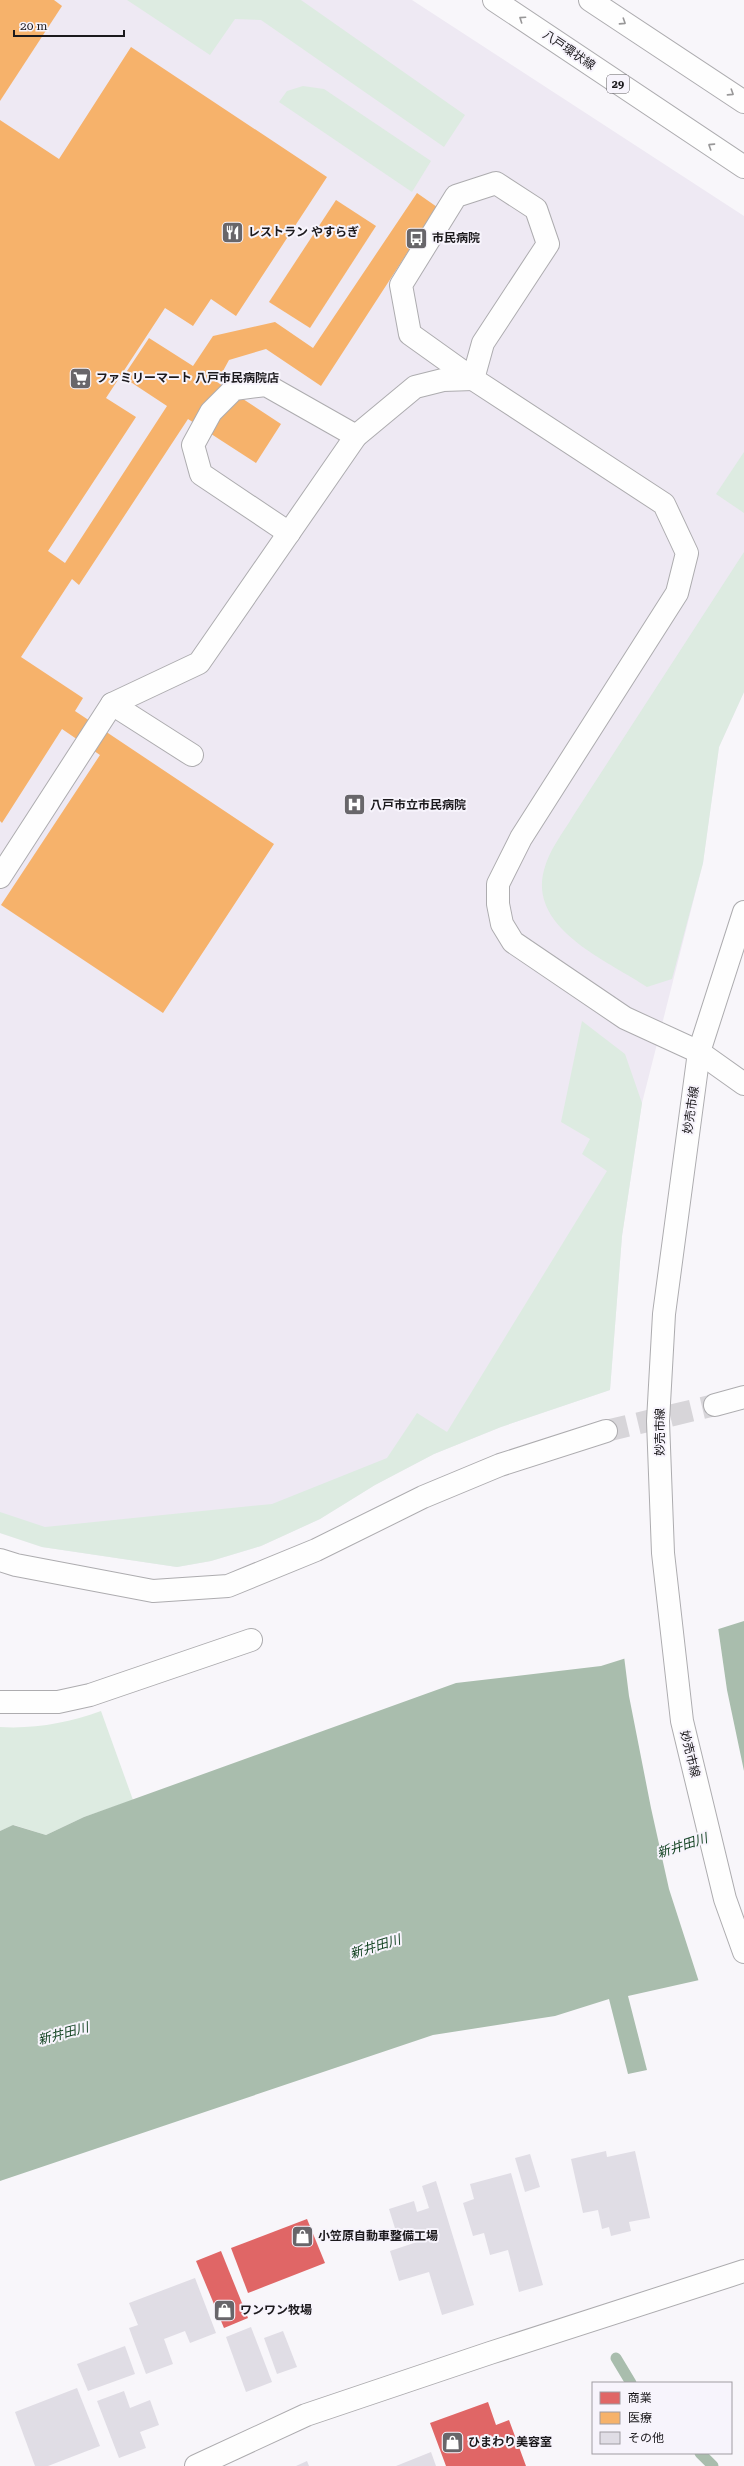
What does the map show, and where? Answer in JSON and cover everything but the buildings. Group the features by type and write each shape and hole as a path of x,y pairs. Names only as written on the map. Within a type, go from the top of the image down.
{"street":[{"name":"八戸環状線","path":"494,0 744,166"},
{"path":"590,0 744,102"},
{"path":"474,379 483,343 548,244 536,209 496,183 456,196 401,285 410,334 474,379 664,504 687,554 677,593 521,838 498,884 498,904 502,924 513,942 625,1018 699,1052 744,1084"},
{"path":"0,877 112,704 199,663 356,436 415,387 443,380 474,379"},
{"path":"289,533 201,474 193,445 211,412 234,389 266,385 356,436"},
{"path":"112,704 192,755"},
{"name":"妙売市線","path":"744,912 699,1052 664,1314 658,1421 663,1553 682,1721 725,1899 744,1952"},
{"path":"715,1405 744,1397"},
{"path":"0,1560 16,1565 153,1591 228,1586 316,1550 423,1497 500,1465 606,1431"},
{"path":"0,1702 58,1702 90,1695 252,1640"},
{"path":"196,2466 306,2415 490,2353 744,2271"}],"shaded area":[{"name":"八戸市立市民病院","path":"0,0 412,0 744,216 744,692 719,747 703,863 642,1103 622,1236 610,1390 501,1427 434,1454 375,1485 320,1519 261,1546 211,1561 177,1567 42,1547 0,1533"},
{"path":"127,0 301,0 465,115 444,147 261,20 235,19 210,55"},
{"path":"303,86 324,89 431,161 412,192 279,102 287,91"},
{"path":"744,452 744,513 716,494"},
{"path":"744,552 744,692 719,747 703,863 672,979 647,987 593,954 575,941 559,926 548,910 542,891 544,870 549,856 561,835"},
{"path":"582,1021 625,1054 642,1103 622,1236 610,1390 501,1427 434,1454 375,1485 320,1519 261,1546 211,1561 177,1567 42,1547 0,1533 0,1512 45,1527 272,1504 387,1458 417,1413 447,1432 607,1171 582,1154 590,1139 561,1122"},
{"path":"101,1711 133,1800 84,1817 46,1835 14,1825 0,1831 0,1727 39,1726 64,1722"}],"water":[{"name":"新井田川","path":"744,1621 744,1970 628,1996 647,2070 628,2074 609,1999 555,2016 433,2035 0,2181 0,1831 13,1825 46,1835 84,1817 456,1683 601,1666"}],"pier":[{"path":"718,1627 727,1690 744,1771 744,1972 699,1982 669,1889 629,1696 624,1656"}],"waterway":[{"path":"616,2358 630,2382"},
{"path":"701,2454 713,2466"}],"tunnel":[{"path":"606,1431 715,1405"}],"place":[{"name":"レストラン やすらぎ","path":"232,232"},
{"name":"市民病院","path":"417,238"},
{"name":"ファミリーマート 八戸市民病院店","path":"80,378"},
{"name":"八戸市立市民病院","path":"355,805"},
{"name":"小笠原自動車整備工場","path":"303,2236"},
{"name":"ワンワン牧場","path":"225,2310"},
{"name":"ひまわり美容室","path":"452,2442"}]}
